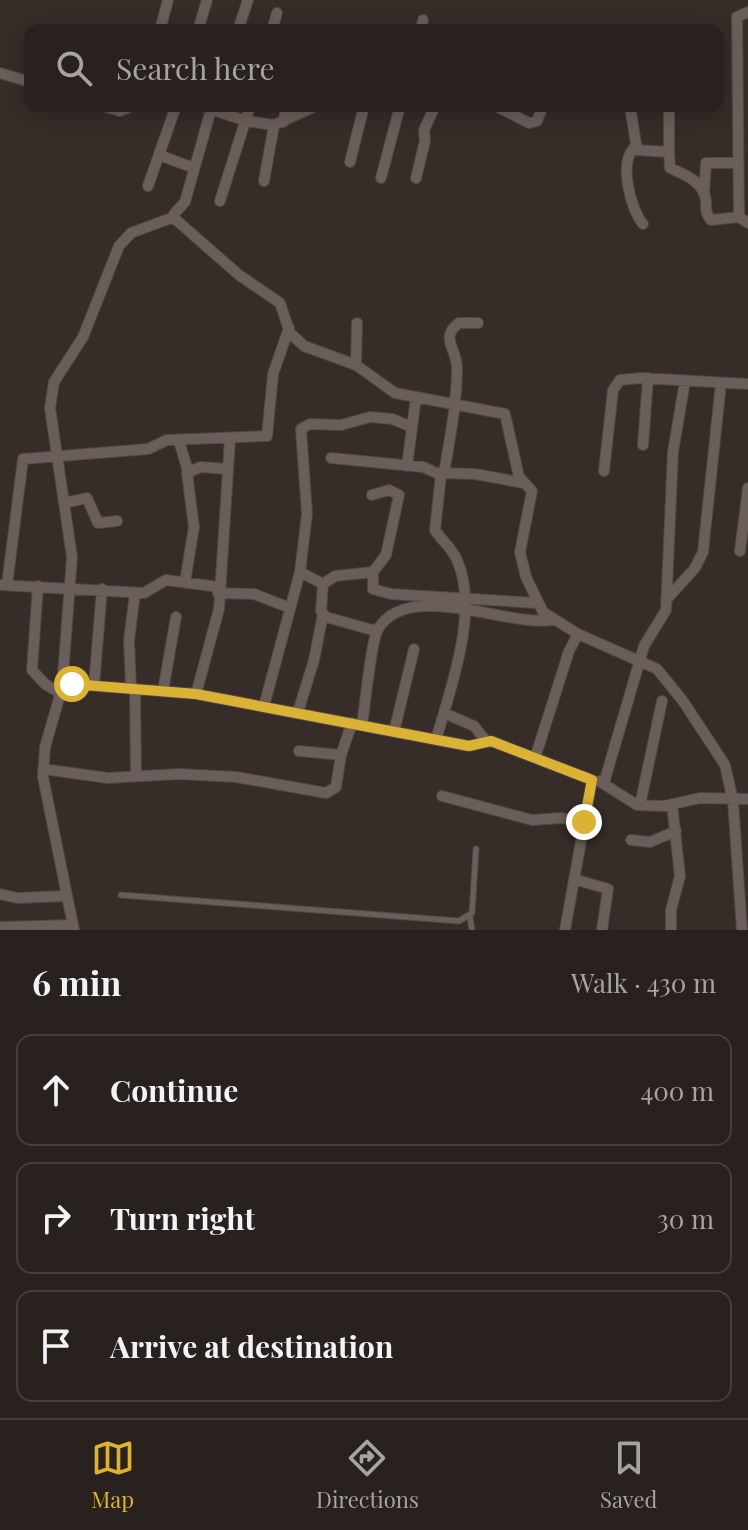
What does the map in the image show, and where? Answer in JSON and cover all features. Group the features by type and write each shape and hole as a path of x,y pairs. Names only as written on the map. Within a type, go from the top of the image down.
{"street":[{"path":"162,24 168,0"},
{"path":"200,24 207,0"},
{"path":"240,24 248,0"},
{"path":"738,163 706,163 705,213 711,220 744,220 738,163 742,99 737,17 748,12"},
{"path":"274,24 277,13"},
{"path":"0,73 24,80"},
{"path":"148,186 174,112"},
{"path":"0,927 73,928 43,769 45,747 61,691 72,587 50,408 56,378 83,337 119,246 131,233 174,217 185,202 208,112"},
{"path":"222,112 246,121 278,124 303,112"},
{"path":"220,201 248,112"},
{"path":"264,181 278,124 284,112"},
{"path":"350,162 362,112"},
{"path":"381,178 398,112"},
{"path":"416,178 425,141 424,130 433,112"},
{"path":"508,112 529,123 537,121 541,112"},
{"path":"631,112 634,148 627,160 629,183 634,208 643,224"},
{"path":"669,112 670,168 687,175 704,193"},
{"path":"634,148 646,153 669,152"},
{"path":"159,155 194,168"},
{"path":"174,217 239,275 280,303 293,337 304,346 356,365 395,393 505,414 514,461 533,494 520,559 537,603 553,620 578,634 657,669 683,701 725,765 733,801 742,930"},
{"path":"356,365 357,323"},
{"path":"436,740 461,648 465,604 465,586 457,559 435,530 455,404 457,365 449,348 450,334 459,323 478,323"},
{"path":"289,327 272,381 269,434 230,439 167,440 148,449 58,458 25,458 21,463 4,585 135,593 150,592 162,580 254,594 290,608"},
{"path":"604,471 616,384 628,377 748,384"},
{"path":"643,445 648,378"},
{"path":"604,783 639,661 651,631 664,617 673,452 685,381"},
{"path":"666,600 695,568 703,552 721,383"},
{"path":"407,466 416,397"},
{"path":"264,706 300,572 307,514 302,427 381,417 412,427"},
{"path":"196,694 219,609 230,439"},
{"path":"179,441 188,471 194,527 185,582"},
{"path":"331,458 524,483"},
{"path":"188,471 209,467 228,469"},
{"path":"740,551 748,488"},
{"path":"372,495 389,490 399,495 386,555 373,572 372,585 376,591 465,604 516,621 553,620"},
{"path":"64,503 87,498 98,523 117,521"},
{"path":"300,572 323,584"},
{"path":"323,584 335,576 373,572"},
{"path":"298,712 314,660 323,614 323,584"},
{"path":"38,586 32,670 45,684 61,691"},
{"path":"94,685 102,589"},
{"path":"135,593 129,640 136,774"},
{"path":"43,769 108,778 136,774 236,777 326,793 336,787 341,755 357,724 376,631 389,615 413,606 537,603"},
{"path":"323,614 376,631"},
{"path":"163,691 176,617"},
{"path":"535,758 569,651 578,634"},
{"path":"394,732 414,649"},
{"path":"61,691 72,684 196,694 469,746 486,741"},
{"path":"640,805 662,701"},
{"path":"444,713 474,726 486,741 604,783 640,805 672,804 700,798 748,799"},
{"path":"299,751 341,755"},
{"path":"565,930 577,880 592,780"},
{"path":"442,796 532,820 561,818 584,822"},
{"path":"671,930 671,910 680,876 672,804"},
{"path":"631,840 650,842 676,831"},
{"path":"577,880 608,889 602,930"},
{"path":"0,894 17,898 66,896"}],"lane":[{"path":"472,930 470,917 476,849"},
{"path":"121,895 459,921 470,917"}],"route":[{"path":"72,684 242,701 469,746 491,741 592,780 584,822"}]}
